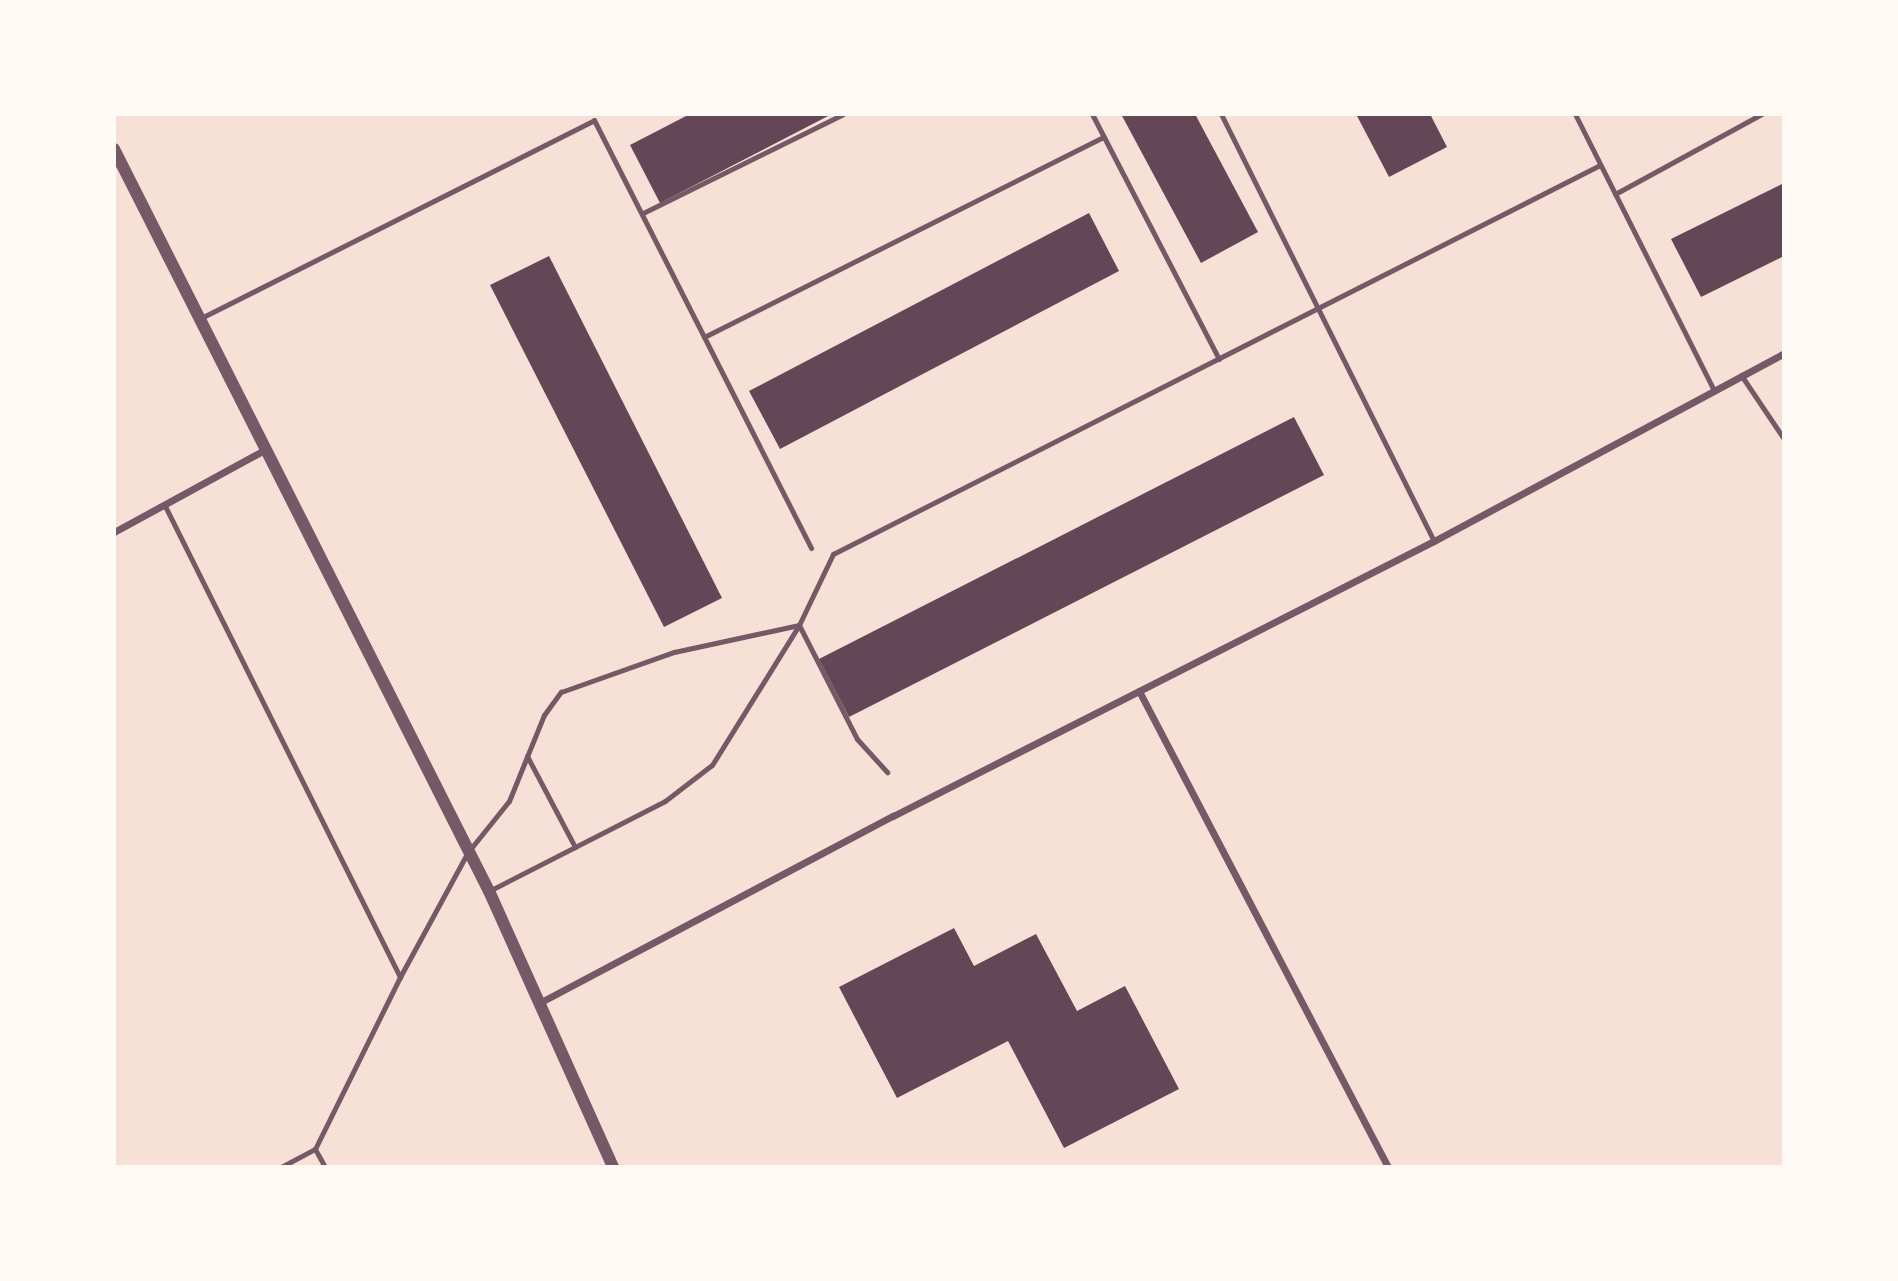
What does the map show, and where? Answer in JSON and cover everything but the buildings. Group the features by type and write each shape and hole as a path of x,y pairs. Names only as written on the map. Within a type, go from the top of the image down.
{"street":[{"path":"114,149 489,891 613,1167"},
{"path":"541,1002 1434,541 1784,353"},
{"path":"114,532 266,449"},
{"path":"1139,691 1388,1167"}],"lane":[{"path":"643,213 843,114"},
{"path":"1092,114 1219,359"},
{"path":"1221,114 1320,307 1434,541"},
{"path":"1574,114 1714,390"},
{"path":"1615,194 1762,114"},
{"path":"201,318 594,120 811,548"},
{"path":"704,337 1104,137"},
{"path":"489,891 665,802 712,765 799,625 833,554 1600,165"},
{"path":"1741,375 1784,439"},
{"path":"164,505 400,977"},
{"path":"281,1167 315,1149 400,977 468,852 509,801 544,715 561,691 674,652 799,625"},
{"path":"799,625 857,739 887,772"},
{"path":"527,756 575,847"},
{"path":"315,1149 324,1167"}]}
